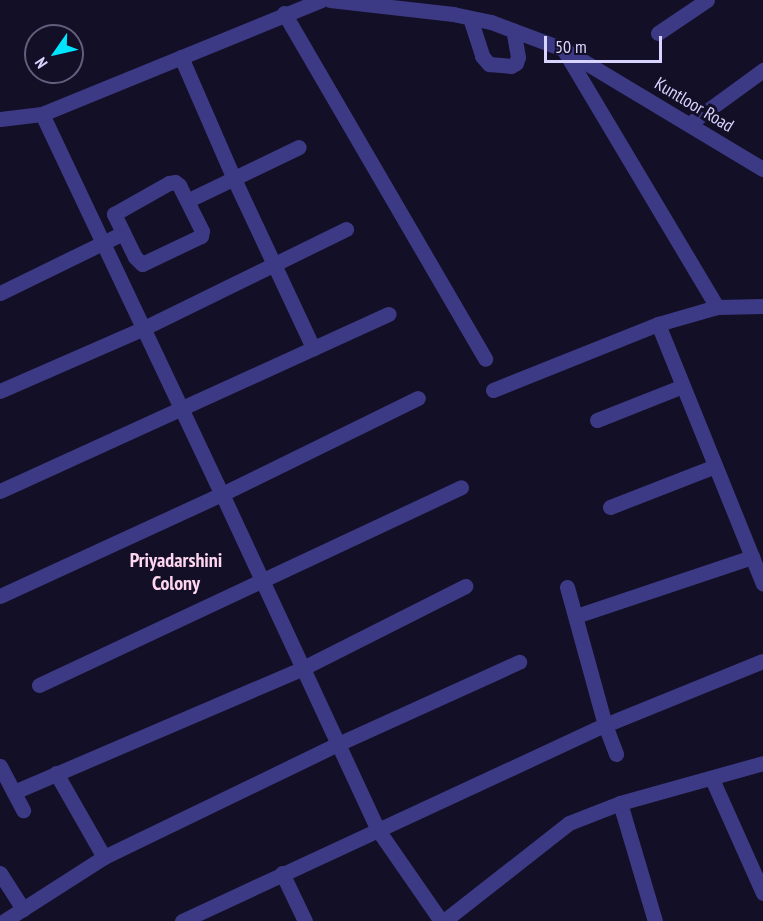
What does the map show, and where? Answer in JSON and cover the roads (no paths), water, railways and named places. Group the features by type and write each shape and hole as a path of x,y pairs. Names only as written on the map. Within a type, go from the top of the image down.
{"street":[{"path":"0,119 42,114 284,13 321,0"},
{"name":"Kuntloor Road","path":"330,0 451,7 470,18 513,30 563,49 763,169"},
{"path":"658,33 707,0"},
{"path":"284,13 484,359"},
{"path":"470,18 482,56 489,64 511,66 516,63 518,57 513,30"},
{"path":"563,49 717,307"},
{"path":"181,57 234,179 313,348"},
{"path":"689,124 763,70"},
{"path":"42,114 263,580 378,830 442,921 569,823 620,803 763,764"},
{"path":"195,197 299,147"},
{"path":"175,182 179,185 202,231 196,240 142,264 135,257 123,233 115,218 115,211 175,182"},
{"path":"0,390 144,328 346,229"},
{"path":"0,293 123,233"},
{"path":"493,390 658,324 717,307 763,306"},
{"path":"0,491 389,315"},
{"path":"658,324 763,584"},
{"path":"597,420 683,386"},
{"path":"0,596 222,494 418,398"},
{"path":"610,507 715,466"},
{"path":"39,686 461,487"},
{"path":"576,616 752,557"},
{"path":"14,792 303,668 465,586"},
{"path":"567,587 605,725 616,754"},
{"path":"182,921 605,725 763,661"},
{"path":"4,921 104,857 338,744 519,662"},
{"path":"0,766 23,810"},
{"path":"56,773 104,857"},
{"path":"712,779 763,893"},
{"path":"620,803 655,921"},
{"path":"0,873 23,909"},
{"path":"282,873 305,921"}],"district":[{"name":"Priyadarshini Colony","path":"176,572"}]}
